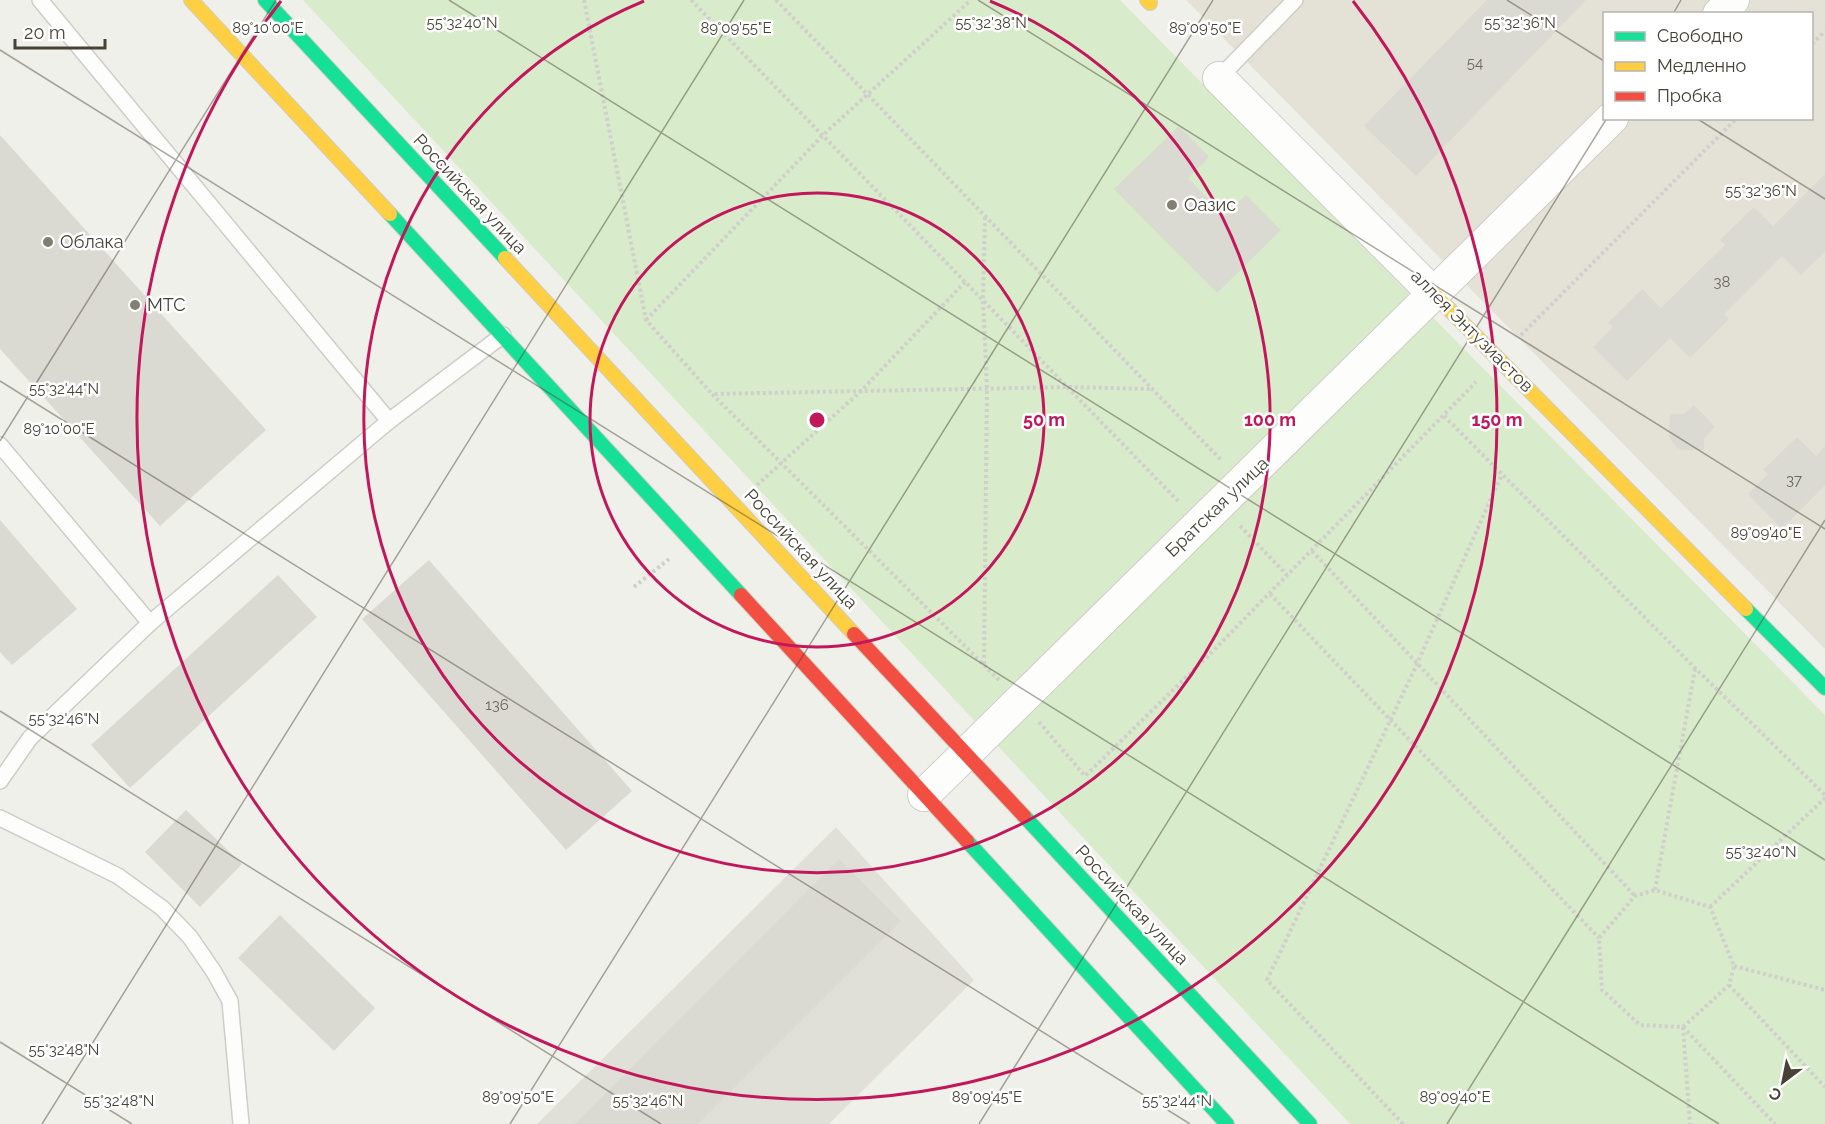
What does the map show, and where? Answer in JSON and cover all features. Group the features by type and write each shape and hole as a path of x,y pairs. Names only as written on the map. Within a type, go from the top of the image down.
{"main road":[{"path":"191,0 503,335 1227,1124"},
{"name":"Российская улица","path":"265,0 1310,1124"},
{"name":"аллея Энтузиастов","path":"1434,294 1825,688"}],"street":[{"path":"1721,12 1733,0"},
{"name":"аллея Энтузиастов","path":"1219,78 1434,294"},
{"name":"Братская улица","path":"924,795 1610,120"}],"lane":[{"path":"40,0 389,421"},
{"path":"1219,78 1295,0"},
{"path":"0,781 30,738 150,623 389,421 503,335"},
{"path":"0,445 150,623"},
{"path":"0,818 118,876 162,908 190,937 214,972 230,1002 241,1124"}],"path":[{"path":"584,0 646,320 712,394 1020,700 1085,776 1270,594 1524,332 1735,120"},
{"path":"691,0 1182,506 1203,486 1287,575"},
{"path":"776,0 1225,464"},
{"path":"646,320 823,135 971,0"},
{"path":"1813,43 1825,31"},
{"path":"984,665 987,388 983,300 985,216"},
{"path":"735,504 861,391 965,282"},
{"path":"712,394 1067,387 1152,389"},
{"path":"1444,416 1825,796 1710,907"},
{"path":"1402,1124 1267,980 1417,664 1502,474"},
{"path":"634,587 691,541"},
{"path":"1312,551 1635,896"},
{"path":"1270,594 1599,938 1602,990 1640,1024 1683,1027 1775,1124"},
{"path":"1655,891 1695,668"},
{"path":"1599,938 1635,896 1655,891 1710,907"},
{"path":"1683,1027 1729,986 1734,966 1710,907"},
{"path":"1734,966 1825,990"},
{"path":"1729,986 1825,1087"},
{"path":"1683,1027 1690,1124"}],"shaded area":[{"path":"1186,0 1825,0 1825,649"},
{"path":"836,827 974,980 829,1124 537,1124"}],"green space":[{"path":"303,0 1120,0 1825,715 1825,1124 1350,1124"}],"building":[{"path":"1487,0 1586,0 1416,176 1364,126"},
{"name":"Оазис","path":"1179,126 1209,157 1188,178 1225,216 1246,195 1281,230 1217,293 1114,189"},
{"name":"Облака","path":"0,135 266,430 160,526 0,349"},
{"path":"1825,174 1825,252 1801,275 1782,256 1724,314 1729,319 1690,358 1670,338 1627,381 1593,347 1613,327 1608,323 1642,289 1661,308 1725,245 1720,240 1754,207 1773,226"},
{"path":"1694,405 1715,427 1704,438 1704,450 1682,450 1677,448 1669,437 1670,414 1684,414"},
{"path":"1797,437 1816,456 1825,446 1825,485 1782,529 1748,494 1768,474 1763,470"},
{"path":"0,520 77,609 12,665 0,652"},
{"path":"429,560 632,791 566,850 362,619"},
{"path":"278,575 317,617 130,788 91,745"},
{"path":"186,810 242,864 200,907 145,852"},
{"path":"839,859 901,921 698,1124 575,1124"},
{"path":"280,915 375,1008 334,1051 238,958"}],"traffic: fast":[{"path":"265,0 505,258"},
{"path":"390,214 741,595"},
{"path":"1746,609 1825,688"},
{"path":"1024,816 1310,1124"},
{"path":"967,841 1227,1124"}],"traffic: slow":[{"path":"191,0 390,214"},
{"path":"1147,0 1150,3"},
{"path":"505,258 854,634"},
{"path":"1434,294 1746,609"}],"traffic: jam":[{"path":"741,595 967,841"},
{"path":"854,634 1024,816"}],"place":[{"name":"Оазис","path":"1172,205"},
{"name":"Облака","path":"48,242"},
{"name":"МТС","path":"135,305"}]}
